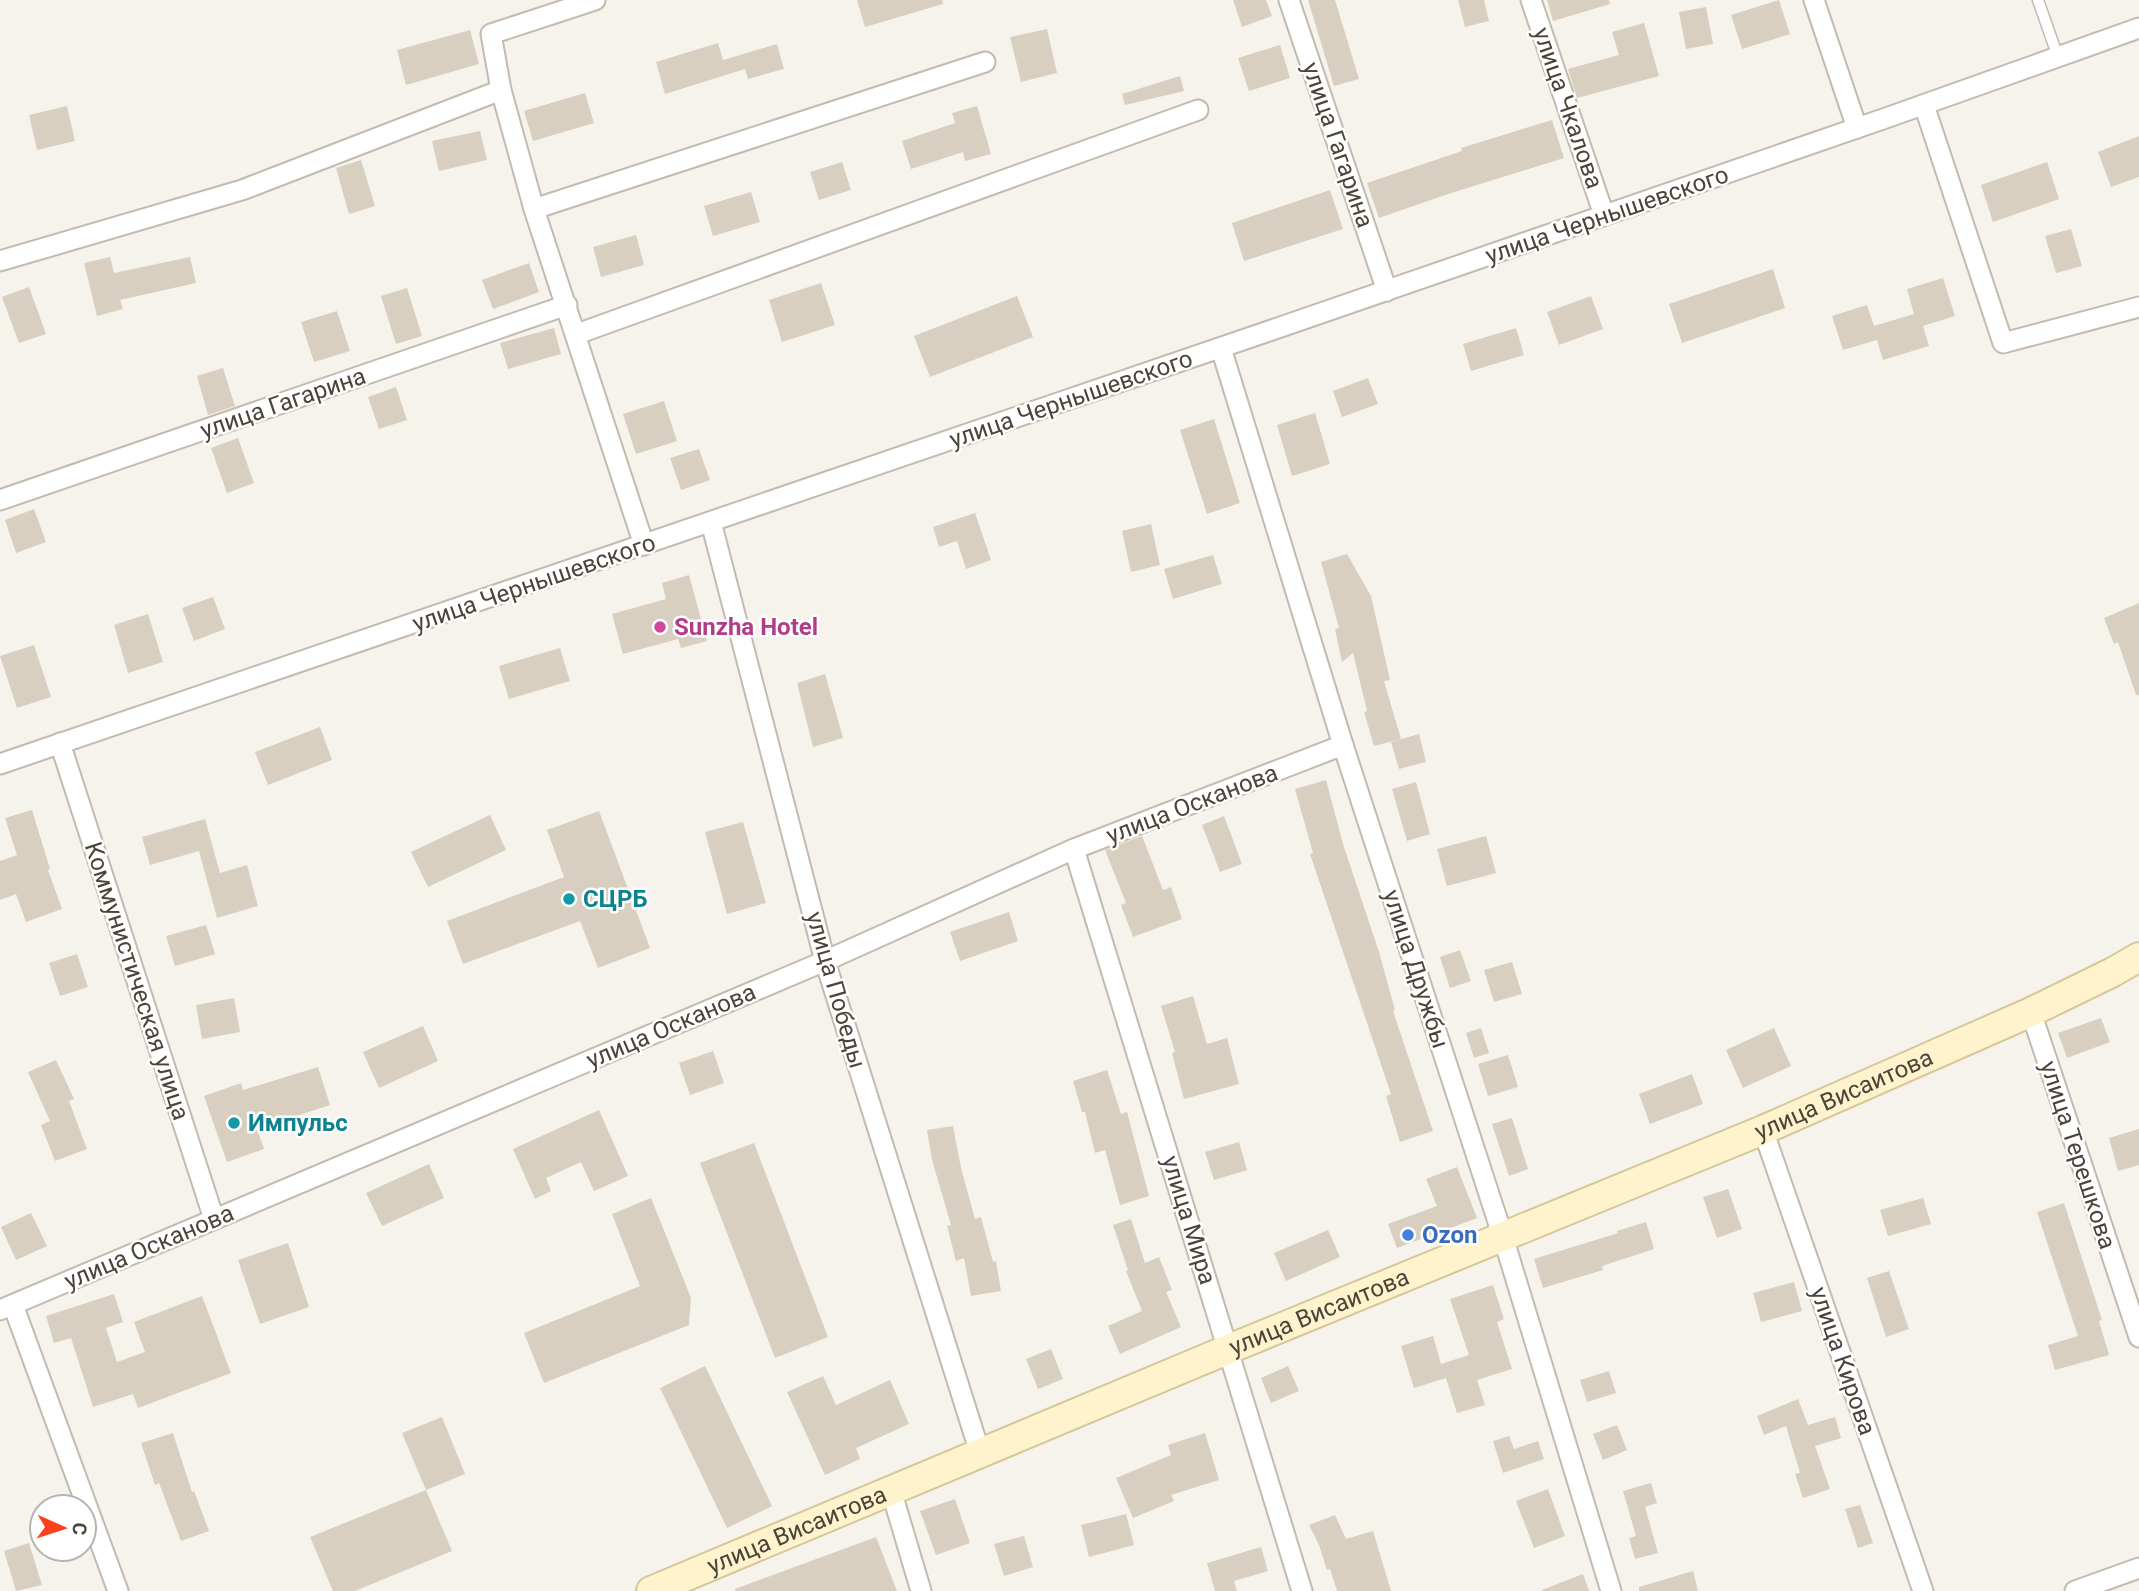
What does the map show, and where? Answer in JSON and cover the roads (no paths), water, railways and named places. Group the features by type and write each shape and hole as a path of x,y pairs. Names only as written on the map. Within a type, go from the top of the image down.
{"street":[{"path":"595,0 491,34 501,90 534,209 644,545"},
{"name":"улица Гагарина","path":"1289,0 1387,291"},
{"name":"улица Чкалова","path":"1531,0 1604,215"},
{"path":"1814,0 1857,128"},
{"name":"улица Чернышевского","path":"0,764 1222,348 2139,28"},
{"path":"534,209 985,62"},
{"path":"0,261 242,190 501,90"},
{"path":"1924,105 2003,343 2139,307"},
{"path":"577,334 1198,110"},
{"name":"улица Гагарина","path":"0,500 566,305"},
{"name":"улица Дружбы","path":"1222,348 1343,746 1503,1237 1611,1591"},
{"name":"улица Победы","path":"711,522 825,961 980,1453"},
{"name":"Коммунистическая улица","path":"60,743 214,1219"},
{"name":"улица Осканова","path":"6,1307 825,961 1074,849 1343,746"},
{"name":"улица Мира","path":"1074,849 1302,1591"},
{"name":"улица Висаитова","path":"651,1591 1228,1349 1763,1130 2031,1012 2139,957"},
{"name":"улица Терешкова","path":"2031,1012 2139,1337"},
{"name":"улица Кирова","path":"1763,1130 1923,1591"},
{"path":"6,1307 118,1591"},
{"path":"891,1490 921,1591"},
{"path":"2075,1591 2139,1568"}],"lane":[{"path":"2038,0 2058,57"}],"place":[{"name":"Sunzha Hotel","path":"660,627"},
{"name":"СЦРБ","path":"569,899"},
{"name":"Импульс","path":"234,1123"},
{"name":"Ozon","path":"1408,1235"}]}
